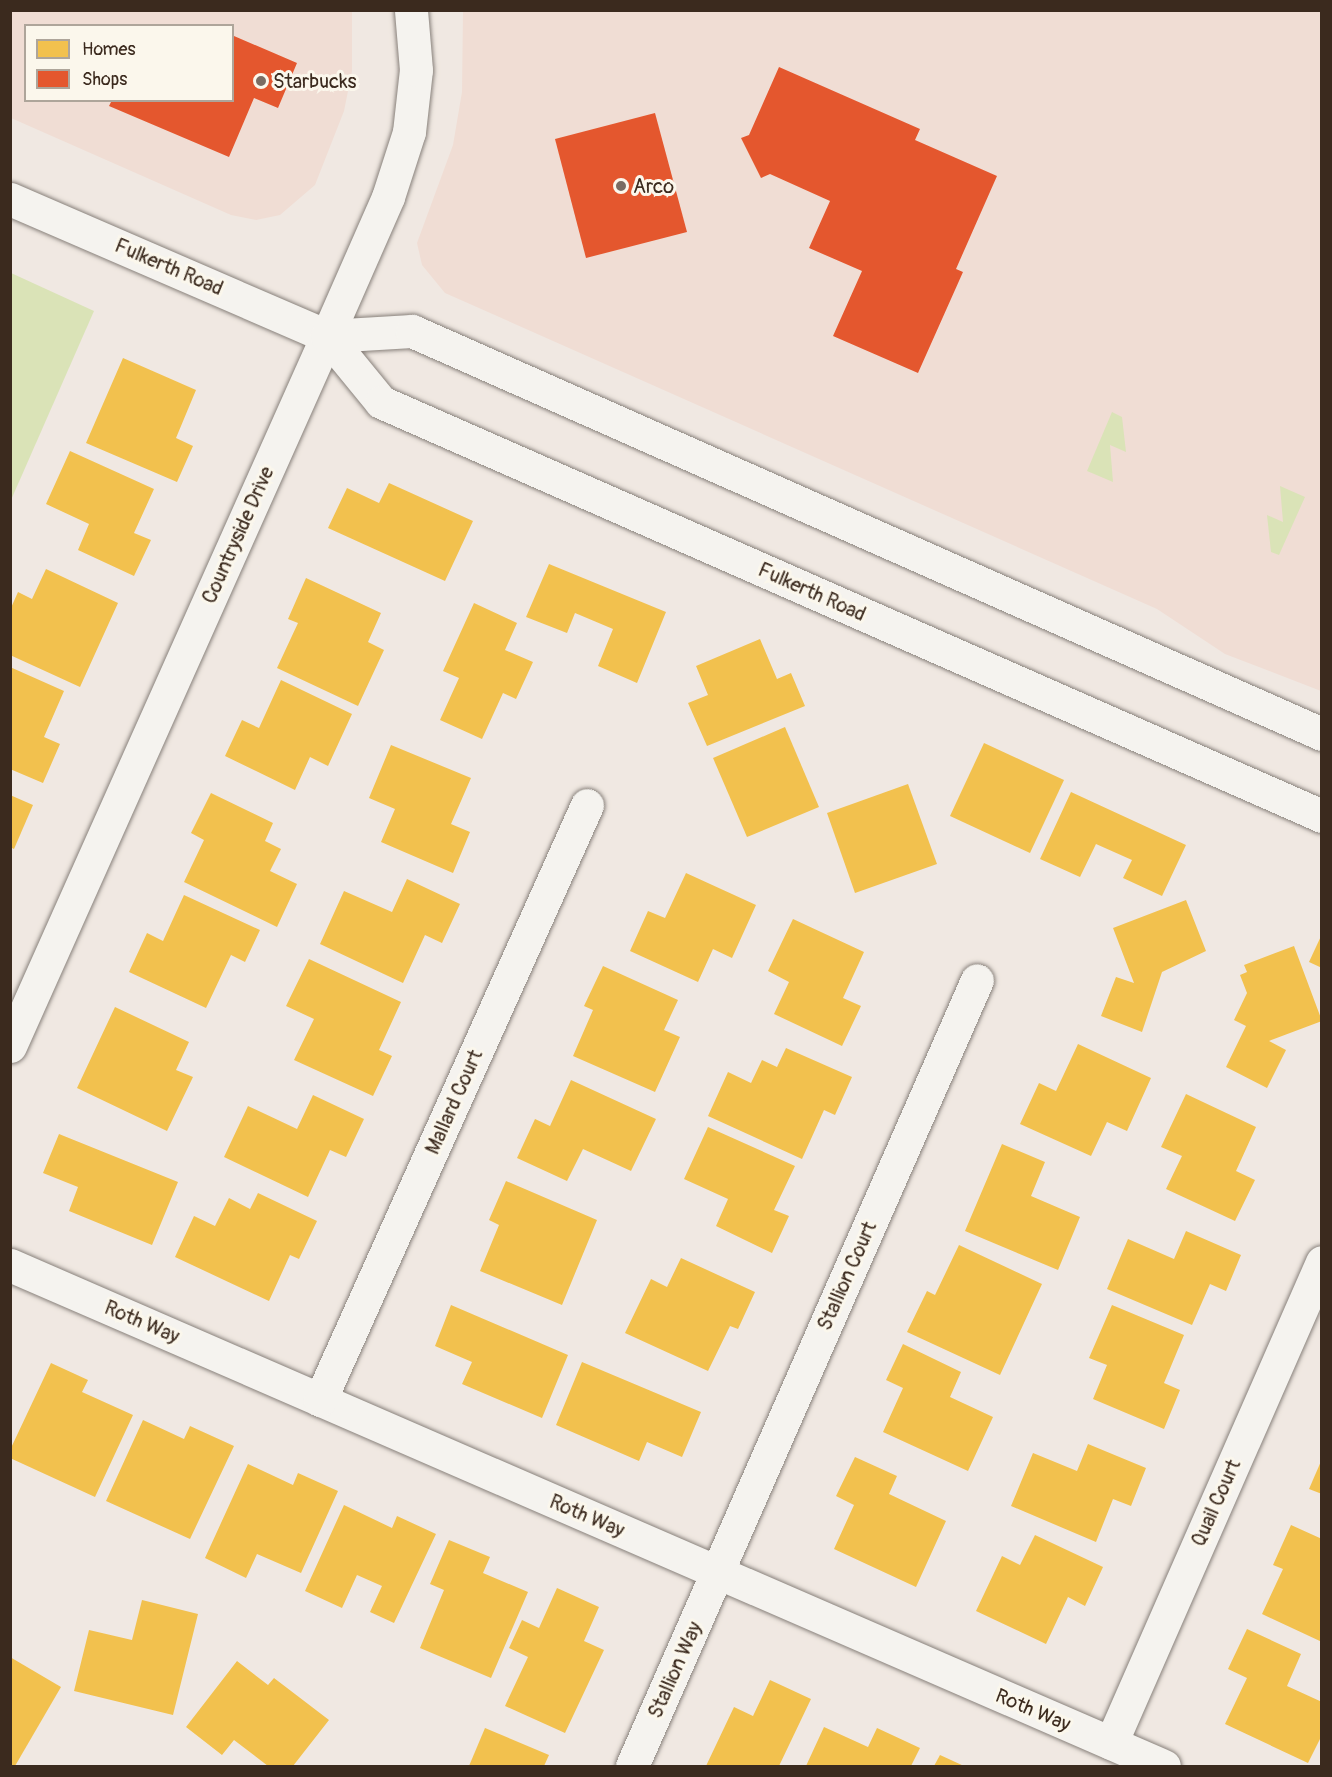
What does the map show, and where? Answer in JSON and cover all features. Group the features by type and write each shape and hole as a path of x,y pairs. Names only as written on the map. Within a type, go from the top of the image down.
{"street":[{"name":"Countryside Drive","path":"10,1046 388,197 409,132 416,70 411,10"},
{"name":"Fulkerth Road","path":"10,199 327,336 412,331 1322,734"},
{"name":"Fulkerth Road","path":"327,336 381,402 1322,816"},
{"name":"Mallard Court","path":"320,1400 587,805"},
{"name":"Stallion Court","path":"718,1573 977,980"},
{"name":"Quail Court","path":"1111,1743 1322,1263"},
{"name":"Roth Way","path":"10,1265 1164,1767"},
{"name":"Stallion Way","path":"632,1767 718,1573"}],"shaded area":[{"path":"11,11 352,11 352,71 344,111 315,185 280,215 256,220 231,215 11,118"},
{"path":"463,11 1321,11 1321,691 1225,654 1157,609 445,293 422,265 417,243 453,145 462,92"}],"green space":[{"path":"11,273 94,311 11,500"},
{"path":"1112,412 1122,417 1126,452 1110,445 1113,482 1087,471"},
{"path":"1280,486 1305,497 1279,555 1271,552 1267,515 1283,522"}],"building: Homes":[{"path":"123,358 196,390 176,438 193,446 177,482 86,443"},
{"path":"70,451 154,489 134,533 151,540 134,576 78,550 89,524 46,504"},
{"path":"389,483 473,521 445,581 328,528 347,488 379,503"},
{"path":"549,564 666,612 637,683 598,666 613,629 575,613 567,633 526,617"},
{"path":"46,569 118,603 80,687 10,655 10,610 18,592 32,599"},
{"path":"306,578 381,613 368,642 384,650 358,706 277,668 298,623 288,619"},
{"path":"474,603 517,623 505,650 533,662 516,699 503,693 482,739 440,720 459,678 443,671"},
{"path":"760,639 777,679 791,673 805,706 707,746 688,703 708,695 696,666"},
{"path":"10,667 64,691 44,737 60,744 43,783 10,769"},
{"path":"281,680 352,714 328,766 310,757 295,790 225,756 242,720 259,728"},
{"path":"785,727 819,807 747,837 713,758"},
{"path":"984,743 1064,780 1030,853 950,816"},
{"path":"391,745 471,778 451,824 470,832 453,873 381,842 395,809 369,798"},
{"path":"908,784 937,864 855,893 827,813"},
{"path":"1071,792 1186,845 1162,896 1123,878 1132,860 1096,844 1080,877 1040,859"},
{"path":"211,793 273,823 265,841 281,849 270,871 297,884 277,927 184,882 204,840 191,833"},
{"path":"10,795 33,805 14,849 10,847"},
{"path":"686,873 756,905 732,958 713,949 698,982 630,951 648,911 665,918"},
{"path":"407,879 460,904 442,943 425,935 403,983 320,944 344,891 392,912"},
{"path":"184,895 260,930 245,962 231,955 206,1008 129,972 147,933 163,941"},
{"path":"1186,900 1206,951 1162,972 1142,1032 1101,1016 1116,977 1134,983 1113,928"},
{"path":"793,919 864,952 843,998 861,1006 842,1046 774,1014 789,982 768,971"},
{"path":"1322,934 1322,968 1309,962"},
{"path":"1294,946 1322,1021 1269,1041 1286,1050 1267,1088 1226,1067 1246,1026 1234,1020 1247,993 1240,975 1247,972 1244,965"},
{"path":"309,959 401,1002 379,1050 392,1056 373,1096 294,1060 314,1019 286,1006"},
{"path":"603,966 678,1000 664,1030 680,1037 655,1092 573,1056 593,1010 584,1006"},
{"path":"115,1007 189,1042 176,1070 193,1077 167,1131 77,1088"},
{"path":"1078,1044 1151,1078 1127,1131 1107,1122 1091,1156 1020,1124 1039,1083 1056,1091"},
{"path":"786,1048 852,1077 835,1115 824,1110 802,1159 708,1116 728,1072 751,1083 762,1060 777,1067"},
{"path":"571,1080 656,1119 631,1171 583,1149 567,1181 517,1158 535,1119 550,1126"},
{"path":"1186,1094 1256,1127 1236,1171 1255,1180 1235,1221 1166,1189 1182,1156 1161,1147"},
{"path":"313,1095 364,1119 346,1157 330,1150 308,1197 224,1157 248,1106 297,1129"},
{"path":"708,1127 795,1166 774,1210 789,1216 772,1253 716,1226 728,1199 684,1179"},
{"path":"59,1134 178,1182 152,1245 69,1211 78,1187 43,1173"},
{"path":"1002,1144 1045,1162 1031,1196 1080,1217 1058,1270 965,1231"},
{"path":"506,1181 597,1220 562,1305 480,1271 499,1225 489,1220"},
{"path":"258,1193 317,1221 299,1259 290,1255 269,1301 175,1257 194,1216 215,1226 229,1198 250,1209"},
{"path":"1186,1231 1241,1255 1226,1291 1210,1284 1192,1325 1107,1289 1128,1239 1174,1259"},
{"path":"959,1245 1042,1284 1000,1375 907,1332 927,1291 935,1295"},
{"path":"681,1258 755,1292 738,1329 730,1326 708,1371 625,1333 651,1279 667,1287"},
{"path":"451,1305 568,1355 542,1418 462,1384 472,1362 435,1346"},
{"path":"1112,1305 1184,1335 1164,1383 1180,1390 1164,1429 1093,1399 1107,1365 1089,1358"},
{"path":"903,1344 961,1372 950,1397 993,1417 968,1471 883,1432 903,1388 886,1380"},
{"path":"582,1362 701,1412 682,1457 647,1442 639,1461 556,1425"},
{"path":"51,1363 88,1380 82,1392 133,1415 95,1497 10,1458 10,1450"},
{"path":"143,1420 184,1439 190,1426 234,1446 190,1539 106,1501"},
{"path":"1088,1444 1146,1468 1131,1506 1113,1499 1096,1542 1011,1506 1033,1453 1077,1471"},
{"path":"855,1457 897,1476 889,1494 946,1521 916,1587 834,1549 854,1505 836,1496"},
{"path":"1322,1459 1322,1494 1309,1489"},
{"path":"248,1464 293,1485 298,1473 338,1491 301,1573 257,1554 246,1578 205,1558"},
{"path":"344,1505 392,1528 397,1516 436,1534 394,1623 370,1612 382,1586 357,1575 342,1608 305,1591"},
{"path":"1291,1525 1322,1539 1322,1642 1262,1614 1283,1569 1273,1565"},
{"path":"1035,1535 1103,1567 1085,1606 1068,1597 1046,1644 976,1611 1002,1556 1020,1565"},
{"path":"449,1540 490,1557 483,1573 528,1592 491,1678 420,1648 444,1590 430,1584"},
{"path":"557,1588 599,1607 584,1641 604,1650 565,1733 505,1706 528,1657 509,1648 522,1620 539,1628"},
{"path":"142,1600 198,1614 173,1715 74,1691 89,1630 132,1640"},
{"path":"1247,1629 1301,1654 1287,1686 1322,1702 1322,1735 1308,1763 1225,1724 1247,1678 1228,1669"},
{"path":"10,1657 61,1687 15,1766 10,1766"},
{"path":"237,1661 268,1685 274,1678 329,1720 293,1766 268,1766 234,1740 222,1755 186,1727"},
{"path":"770,1680 811,1699 779,1766 706,1766 734,1707 753,1716"},
{"path":"824,1727 868,1747 877,1728 920,1748 911,1766 806,1766"},
{"path":"485,1728 549,1755 544,1766 469,1766"},
{"path":"940,1755 964,1766 934,1766"}],"building: Shops":[{"name":"Starbucks","path":"234,36 297,63 278,108 254,98 229,157 109,106 111,102 234,102"},
{"path":"779,67 920,129 915,140 997,176 956,269 963,272 918,373 833,336 862,271 809,248 830,201 770,174 761,178 741,138 749,135"},
{"path":"655,113 687,232 586,258 555,139"}],"place":[{"name":"Starbucks","path":"261,81"},
{"name":"Arco","path":"621,186"}]}
